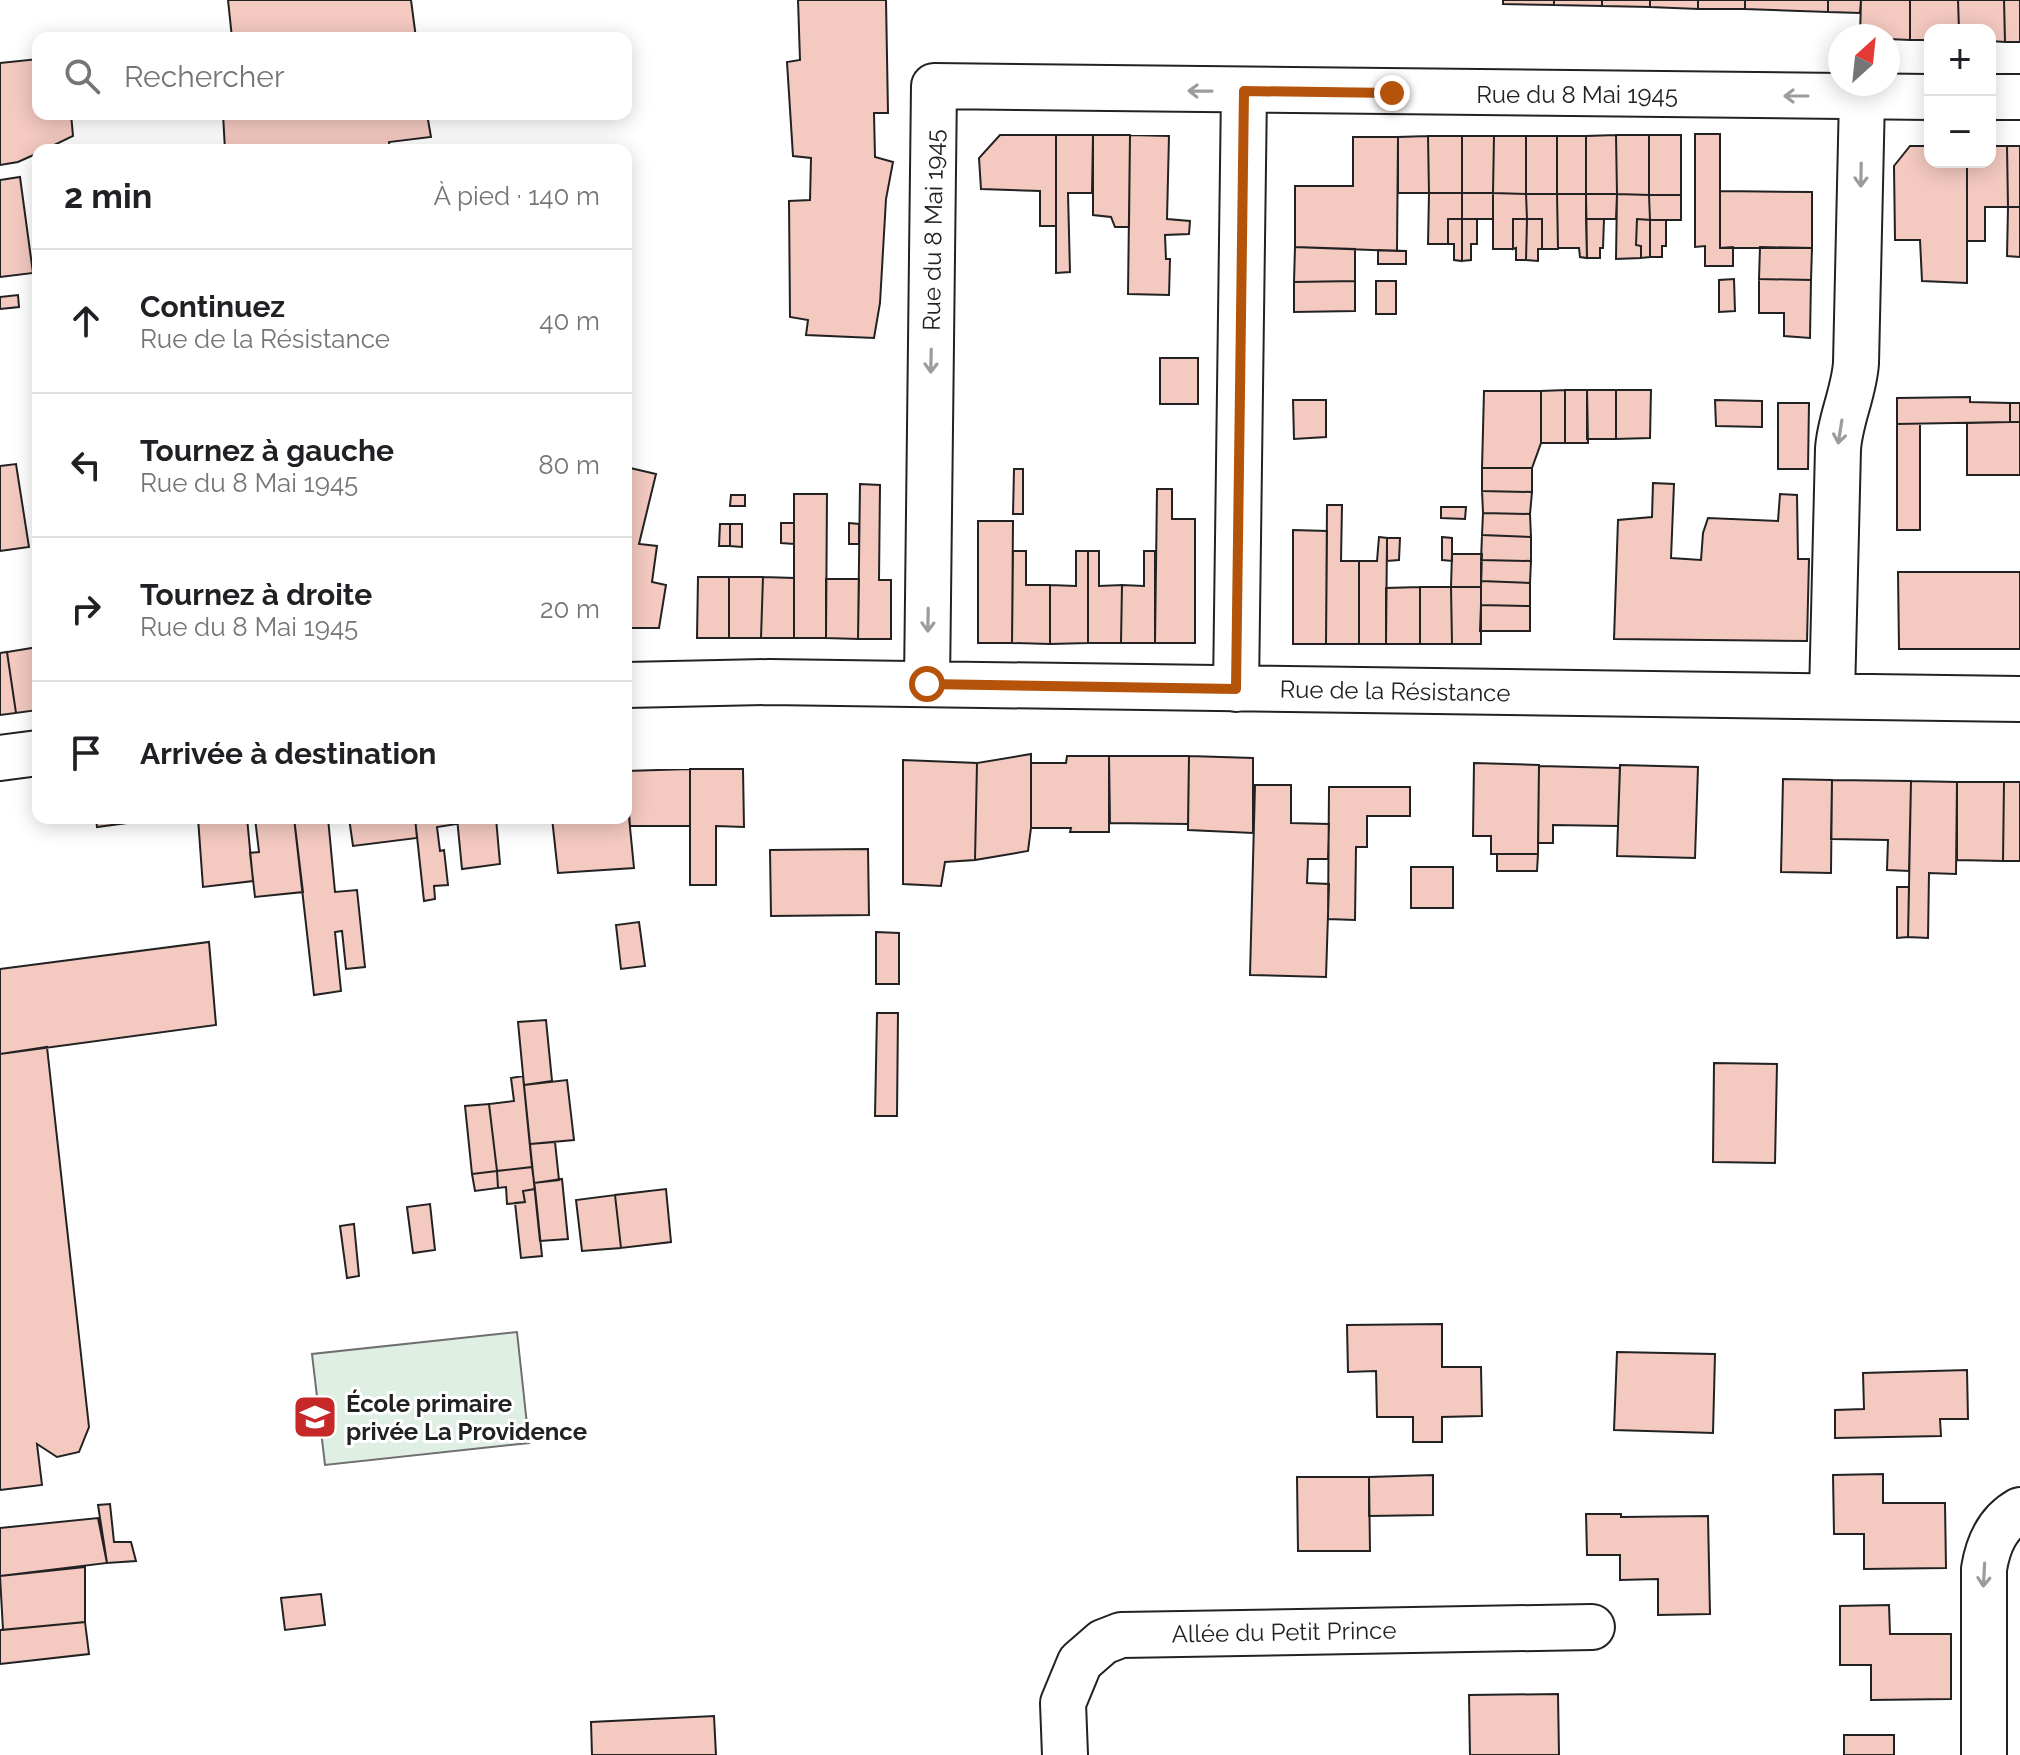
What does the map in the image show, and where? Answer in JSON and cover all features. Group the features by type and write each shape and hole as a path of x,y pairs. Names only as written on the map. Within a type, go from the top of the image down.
{"street":[{"name":"Rue du 8 Mai 1945","path":"927,684 934,86 1924,97"},
{"path":"1236,689 1244,91"},
{"path":"1832,695 1839,430 1855,379 1856,363 1862,97"},
{"path":"1996,97 2020,97"},
{"name":"Rue de la Résistance","path":"632,685 755,682 2020,699"},
{"path":"0,758 32,754"},
{"path":"1984,1755 1984,1569 1987,1550 1995,1534 2009,1517 2020,1510"},
{"name":"Allée du Petit Prince","path":"1065,1755 1063,1703 1080,1662 1103,1642 1121,1635 1592,1627"}],"green space":[{"path":"517,1332 529,1443 325,1465 312,1354"}],"building":[{"path":"228,0 411,0 415,32 231,32"},
{"path":"798,0 886,0 888,113 874,113 875,157 893,162 886,199 880,303 874,338 806,335 808,320 790,317 789,201 810,200 811,158 793,156 787,62 800,60"},
{"path":"1503,0 1554,0 1554,5 1503,4"},
{"path":"1554,0 1602,0 1602,6 1554,5"},
{"path":"1602,0 1650,0 1650,7 1602,6"},
{"path":"1650,0 1698,0 1698,9 1650,7"},
{"path":"1698,0 1745,0 1745,9 1698,9"},
{"path":"1745,0 1828,0 1828,12 1745,9"},
{"path":"1828,0 1861,0 1860,13 1828,12"},
{"path":"1861,0 1910,0 1910,40 1900,40 1900,24 1860,24"},
{"path":"1910,0 1958,0 1959,24 1924,24 1924,40 1910,40"},
{"path":"1958,0 2004,0 2005,42 1996,41 1996,24 1959,24"},
{"path":"2004,0 2020,0 2020,42 2005,42"},
{"path":"32,60 32,120 72,120 73,136 56,144 32,144 32,156 0,165 0,63"},
{"path":"223,120 428,120 431,137 389,144 225,144"},
{"path":"1695,134 1720,134 1720,248 1733,247 1733,266 1705,266 1705,246 1695,247"},
{"path":"1000,135 1056,135 1056,226 1040,226 1040,191 981,189 979,158"},
{"path":"1056,135 1093,135 1092,193 1068,193 1070,272 1056,273"},
{"path":"1093,135 1130,135 1129,227 1115,227 1111,217 1093,215"},
{"path":"1130,135 1169,136 1167,219 1190,221 1189,234 1165,235 1166,259 1170,259 1169,295 1128,294"},
{"path":"1616,135 1617,194 1586,194 1586,136"},
{"path":"1616,135 1649,135 1649,195 1617,194"},
{"path":"1649,135 1681,135 1681,195 1649,195"},
{"path":"1428,136 1429,193 1398,193 1398,137"},
{"path":"1428,136 1462,136 1462,193 1429,193"},
{"path":"1462,136 1494,136 1493,193 1462,193"},
{"path":"1494,136 1526,136 1526,194 1493,193"},
{"path":"1526,136 1557,136 1557,194 1526,194"},
{"path":"1557,136 1586,136 1586,194 1557,194"},
{"path":"1353,137 1398,137 1397,251 1295,247 1295,186 1353,186"},
{"path":"1910,146 1924,146 1924,168 1967,168 1967,283 1922,281 1920,240 1895,240 1894,166"},
{"path":"1996,146 2007,146 2008,207 1985,207 1985,241 1967,241 1967,168 1996,168"},
{"path":"2007,146 2020,146 2020,207 2008,207"},
{"path":"20,177 32,273 0,277 0,180"},
{"path":"1720,191 1812,192 1812,248 1720,248"},
{"path":"1429,193 1462,193 1462,219 1448,219 1448,244 1428,244"},
{"path":"1462,193 1493,193 1493,219 1462,219"},
{"path":"1493,193 1526,194 1527,219 1513,219 1513,249 1493,249"},
{"path":"1526,194 1557,194 1558,249 1542,249 1542,219 1527,219"},
{"path":"1557,194 1586,194 1587,258 1580,257 1579,248 1558,248"},
{"path":"1586,194 1617,194 1616,219 1586,219"},
{"path":"1617,194 1649,195 1650,220 1637,219 1636,245 1641,246 1641,258 1616,259"},
{"path":"1649,195 1681,195 1681,220 1650,220"},
{"path":"2008,207 2020,207 2020,257 2007,256"},
{"path":"1448,219 1462,219 1462,261 1454,260 1454,244 1448,244"},
{"path":"1462,219 1477,219 1477,244 1471,244 1471,260 1462,261"},
{"path":"1513,219 1527,219 1526,260 1516,260"},
{"path":"1527,219 1542,219 1542,249 1538,249 1538,261 1526,260"},
{"path":"1586,219 1604,219 1600,258 1587,258"},
{"path":"1637,219 1650,220 1650,257 1641,258 1641,246 1636,245"},
{"path":"1650,220 1666,220 1666,246 1662,246 1662,257 1650,257"},
{"path":"1295,247 1355,249 1355,281 1294,282"},
{"path":"1760,247 1812,248 1811,280 1759,279"},
{"path":"1378,250 1406,251 1406,264 1378,264"},
{"path":"1734,279 1735,311 1719,312 1719,280"},
{"path":"1759,279 1811,280 1810,338 1784,336 1784,313 1759,313"},
{"path":"1355,281 1355,311 1294,312 1294,282"},
{"path":"1376,281 1396,281 1396,314 1376,314"},
{"path":"18,295 19,307 0,309 0,297"},
{"path":"1160,358 1198,358 1198,404 1160,404"},
{"path":"1565,390 1565,443 1541,443 1541,391"},
{"path":"1565,390 1587,390 1588,443 1565,443"},
{"path":"1587,390 1616,390 1616,439 1587,439"},
{"path":"1616,390 1651,390 1650,438 1616,439"},
{"path":"1484,391 1541,391 1541,443 1532,468 1482,468"},
{"path":"1970,397 1970,402 2010,403 2010,422 1897,424 1897,398"},
{"path":"1293,400 1326,400 1326,437 1294,439"},
{"path":"1715,400 1762,401 1762,427 1716,426"},
{"path":"1778,403 1809,403 1808,469 1778,469"},
{"path":"2010,403 2020,403 2020,422 2010,422"},
{"path":"2020,422 2020,475 1967,475 1967,423"},
{"path":"1897,424 1920,424 1920,530 1897,530"},
{"path":"16,464 29,547 0,551 0,466"},
{"path":"632,468 656,474 639,544 657,546 652,582 666,585 659,628 632,628"},
{"path":"1482,468 1532,468 1532,492 1482,491"},
{"path":"1014,469 1023,469 1023,514 1013,514"},
{"path":"1653,483 1674,484 1671,558 1701,560 1703,533 1708,518 1778,521 1780,494 1797,495 1798,559 1809,559 1807,641 1614,639 1618,520 1652,517"},
{"path":"860,484 880,485 879,580 891,580 891,639 858,639"},
{"path":"1157,489 1172,489 1172,519 1195,519 1195,643 1155,643"},
{"path":"1482,491 1532,492 1530,514 1483,513"},
{"path":"794,494 827,494 826,638 794,638"},
{"path":"731,495 745,495 745,506 730,506"},
{"path":"1327,505 1342,505 1341,561 1359,561 1359,644 1326,644"},
{"path":"1441,507 1466,507 1465,519 1441,518"},
{"path":"1483,513 1530,514 1531,537 1482,535"},
{"path":"978,521 1013,521 1012,643 978,643"},
{"path":"781,523 794,523 794,544 781,543"},
{"path":"849,523 859,524 859,544 849,544"},
{"path":"720,524 730,524 730,546 719,546"},
{"path":"730,524 742,524 742,547 730,546"},
{"path":"1293,530 1327,531 1326,644 1293,644"},
{"path":"1482,535 1531,537 1531,561 1481,560"},
{"path":"1379,537 1387,538 1386,644 1359,644 1359,561 1377,561"},
{"path":"1442,537 1452,538 1452,561 1442,560"},
{"path":"1387,538 1400,538 1399,560 1387,561"},
{"path":"1013,551 1026,551 1026,585 1050,585 1050,644 1012,643"},
{"path":"1076,551 1088,551 1088,643 1050,644 1050,585 1076,586"},
{"path":"1088,551 1099,551 1099,586 1122,585 1121,643 1088,643"},
{"path":"1144,551 1155,551 1155,643 1121,643 1122,585 1144,586"},
{"path":"1452,554 1482,554 1481,587 1451,587"},
{"path":"1481,560 1531,561 1530,583 1481,581"},
{"path":"1898,572 2020,572 2020,649 1899,649"},
{"path":"698,577 729,577 729,638 697,638"},
{"path":"729,577 763,577 761,638 729,638"},
{"path":"763,577 794,578 794,638 761,638"},
{"path":"826,579 859,579 858,639 826,638"},
{"path":"1481,581 1530,583 1530,606 1481,605"},
{"path":"1420,587 1451,587 1452,644 1420,644"},
{"path":"1420,587 1420,644 1386,644 1386,588"},
{"path":"1451,587 1481,587 1481,644 1452,644"},
{"path":"1481,605 1530,606 1530,631 1480,631"},
{"path":"32,648 32,711 16,713 7,652"},
{"path":"7,652 16,713 0,715 0,653"},
{"path":"1031,754 1028,851 975,860 977,763"},
{"path":"1067,756 1109,756 1109,832 1031,828 1031,763 1066,763"},
{"path":"1109,756 1189,756 1188,824 1110,823"},
{"path":"1189,756 1253,758 1253,833 1188,830"},
{"path":"903,760 977,763 975,860 945,862 941,886 903,884"},
{"path":"1474,763 1539,765 1538,854 1491,854 1491,836 1473,836"},
{"path":"1620,765 1698,767 1695,858 1617,856"},
{"path":"1539,766 1620,768 1618,826 1553,825 1553,843 1538,843"},
{"path":"690,769 690,826 630,826 632,771"},
{"path":"690,769 743,769 744,827 716,826 716,885 690,885"},
{"path":"1783,779 1832,780 1831,873 1781,872"},
{"path":"1832,780 1911,781 1909,871 1887,870 1888,840 1831,839"},
{"path":"1911,781 1957,782 1956,874 1929,873 1928,938 1908,937"},
{"path":"1957,782 2004,782 2003,861 1957,860"},
{"path":"2004,782 2020,782 2020,861 2003,861"},
{"path":"1255,785 1291,785 1291,823 1329,824 1328,859 1308,859 1307,883 1329,884 1326,977 1250,975"},
{"path":"1329,787 1410,787 1410,816 1367,816 1367,847 1356,847 1355,920 1328,919"},
{"path":"198,824 248,824 253,881 203,887"},
{"path":"256,824 295,824 303,892 255,897 250,853 259,852"},
{"path":"295,824 329,824 335,892 357,890 365,967 346,969 342,931 335,932 341,991 314,995"},
{"path":"350,824 416,824 417,838 353,846"},
{"path":"416,824 457,824 437,827 440,851 444,850 448,885 434,886 435,899 424,901"},
{"path":"458,824 497,824 500,864 462,869"},
{"path":"553,824 630,824 634,868 558,873"},
{"path":"868,849 869,915 771,916 770,850"},
{"path":"1497,854 1538,854 1537,871 1497,871"},
{"path":"1411,867 1453,867 1453,908 1411,908"},
{"path":"1897,887 1909,887 1908,937 1897,938"},
{"path":"639,922 645,966 621,969 616,925"},
{"path":"876,932 899,933 899,984 876,984"},
{"path":"209,942 216,1025 0,1054 0,969"},
{"path":"877,1013 898,1013 897,1116 875,1116"},
{"path":"546,1020 552,1081 524,1085 518,1022"},
{"path":"47,1047 89,1427 79,1452 57,1457 37,1444 42,1485 0,1490 0,1054"},
{"path":"1714,1063 1777,1064 1775,1163 1713,1162"},
{"path":"523,1076 532,1167 497,1171 489,1104 514,1101 511,1078"},
{"path":"567,1080 574,1140 530,1144 524,1085"},
{"path":"489,1104 497,1171 472,1174 465,1106"},
{"path":"555,1142 559,1180 534,1183 530,1144"},
{"path":"532,1167 535,1189 523,1191 525,1202 507,1204 506,1187 498,1188 497,1171"},
{"path":"497,1171 498,1188 475,1191 472,1174"},
{"path":"562,1179 568,1239 540,1241 534,1183"},
{"path":"535,1189 542,1256 521,1258 515,1203 525,1202 523,1191"},
{"path":"666,1189 671,1242 621,1248 615,1195"},
{"path":"615,1195 621,1248 582,1251 576,1200"},
{"path":"430,1204 435,1250 413,1253 407,1207"},
{"path":"354,1224 359,1276 347,1278 340,1226"},
{"path":"1442,1324 1442,1367 1481,1367 1482,1416 1442,1417 1442,1442 1413,1442 1413,1417 1377,1417 1376,1371 1348,1372 1347,1325"},
{"path":"1617,1352 1715,1354 1713,1433 1614,1430"},
{"path":"1967,1370 1968,1419 1940,1419 1941,1436 1835,1438 1835,1410 1864,1409 1863,1373"},
{"path":"1883,1474 1883,1503 1945,1503 1946,1568 1864,1569 1864,1534 1834,1534 1833,1475"},
{"path":"1433,1475 1433,1515 1369,1516 1369,1477"},
{"path":"1297,1477 1369,1477 1370,1551 1298,1551"},
{"path":"110,1504 114,1542 131,1542 136,1561 107,1563 98,1505"},
{"path":"1586,1514 1621,1514 1621,1517 1708,1516 1710,1614 1658,1615 1658,1579 1620,1580 1620,1555 1587,1555"},
{"path":"98,1518 107,1563 0,1576 0,1528"},
{"path":"85,1567 85,1622 3,1630 0,1576"},
{"path":"321,1594 325,1625 285,1630 281,1598"},
{"path":"1889,1605 1890,1634 1951,1634 1951,1699 1871,1700 1871,1665 1840,1665 1840,1606"},
{"path":"85,1622 89,1654 0,1664 0,1630"},
{"path":"1558,1694 1559,1755 1470,1755 1469,1695"},
{"path":"714,1716 716,1755 592,1755 591,1722"},
{"path":"1844,1735 1894,1735 1894,1755 1844,1755"}],"place":[{"name":"École primaire privée La Providence","path":"315,1417"}],"route":[{"path":"927,684 1236,689 1244,91 1392,93"}]}
